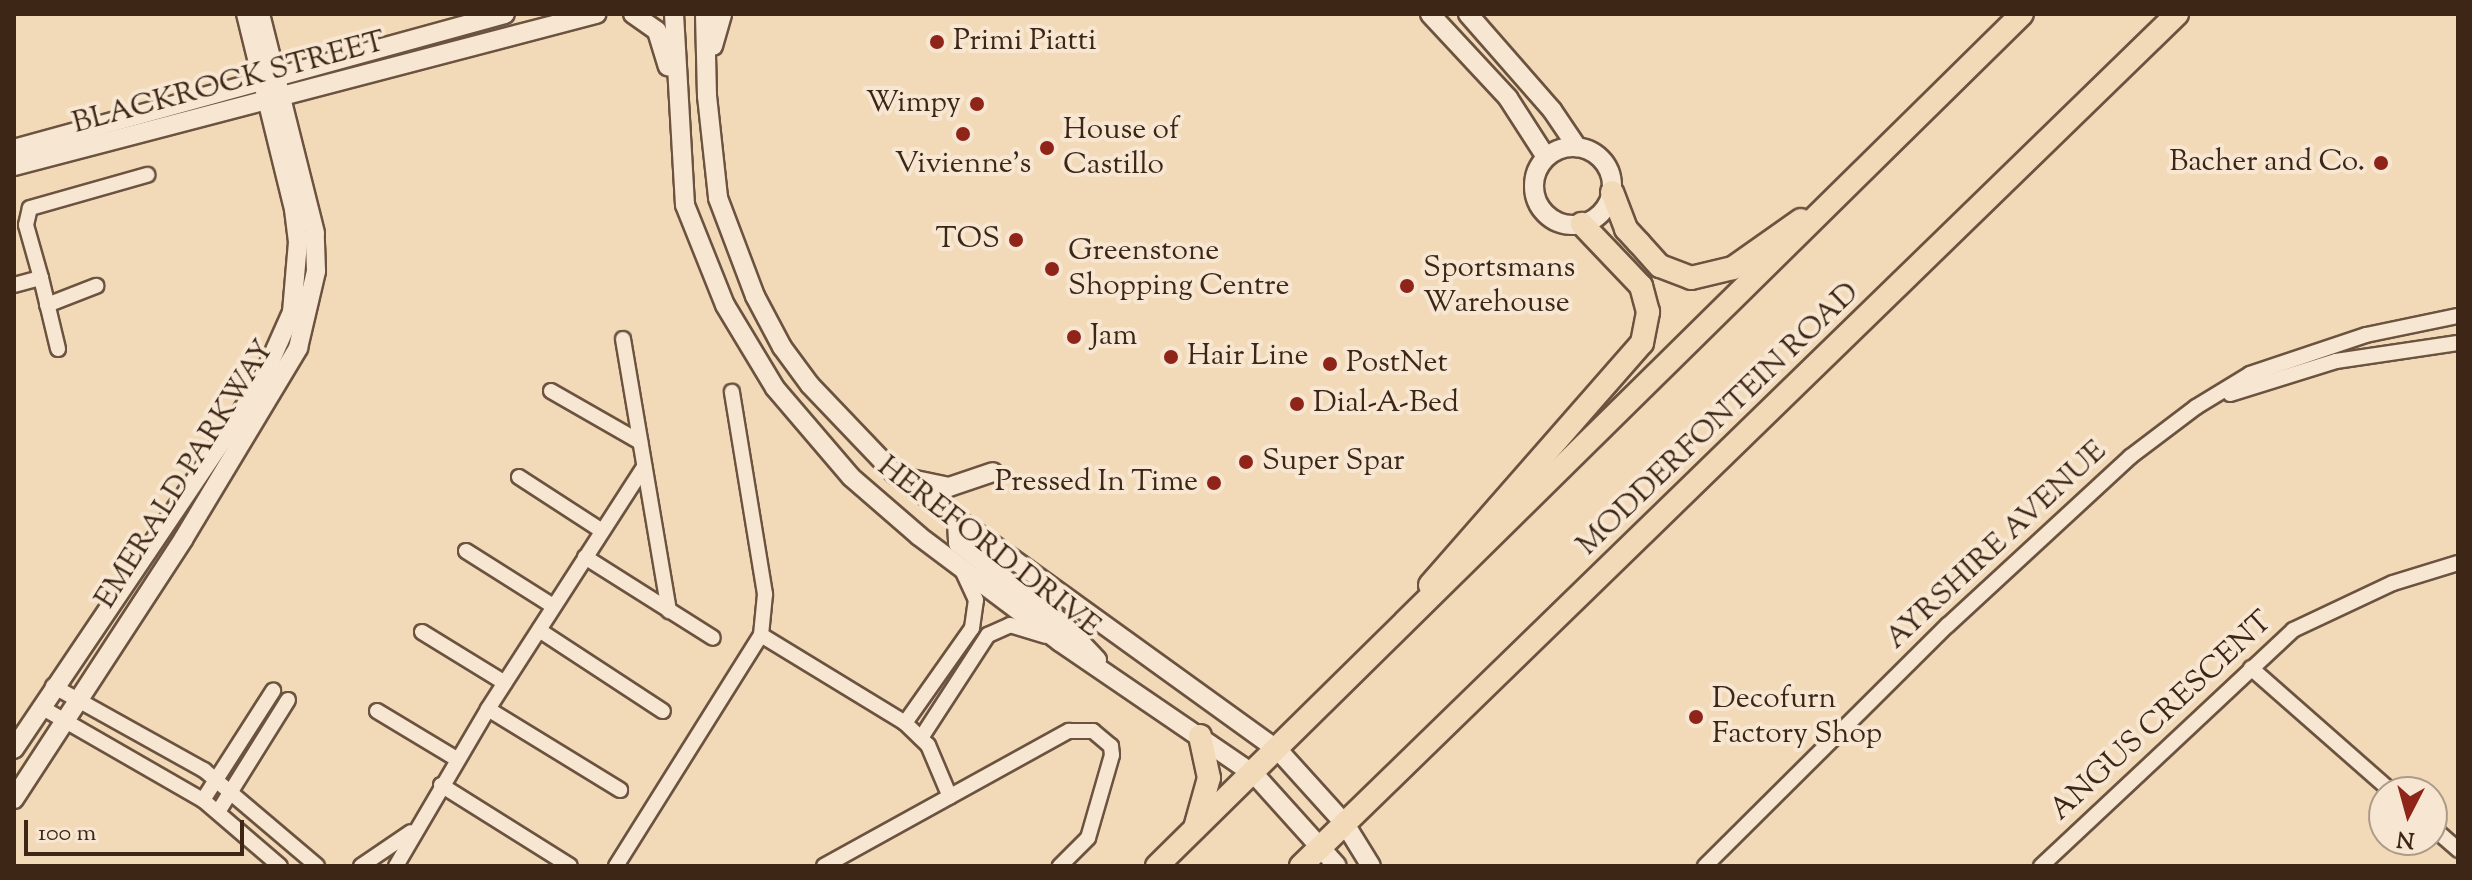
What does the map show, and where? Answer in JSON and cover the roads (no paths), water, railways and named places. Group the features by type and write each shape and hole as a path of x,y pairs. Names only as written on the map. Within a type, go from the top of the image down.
{"main road":[{"path":"1157,866 1255,775 2022,14"},
{"name":"MODDERFONTEIN ROAD","path":"1301,866 2177,14"},
{"path":"1612,192 1626,229 1660,266 1691,278 1714,276 1758,252 1866,170"},
{"path":"1398,633 1434,578 1642,343 1648,312 1641,286 1582,224"},
{"path":"1193,833 1209,778 1200,736"}],"street":[{"name":"EMERALD PARKWAY","path":"14,799 184,538 298,348 316,271 315,233 270,80 246,14"},
{"name":"EMERALD PARKWAY","path":"260,14 270,80"},
{"name":"BLACKROCK STREET","path":"14,149 505,14"},
{"name":"BLACKROCK STREET","path":"14,166 276,101 596,14"},
{"path":"633,14 650,22 661,42 678,132"},
{"name":"HEREFORD DRIVE","path":"674,14 678,132 685,205 697,245 725,305 775,388 851,477 959,566 1060,642 1255,775 1337,866"},
{"name":"HEREFORD DRIVE","path":"705,14 707,96 718,198 755,296 782,347 810,385 895,474 957,522 1279,751 1345,824 1371,866"},
{"path":"707,96 722,14"},
{"path":"1430,14 1508,98 1546,157"},
{"path":"1468,14 1552,110 1577,147"},
{"name":"EMERALD PARKWAY","path":"14,749 53,686 226,436 280,347 296,296 298,242 276,101"},
{"path":"1577,147 1598,155 1607,165 1612,192 1600,215 1582,224 1551,219 1536,199 1535,175 1546,157 1559,148 1577,147"},
{"path":"58,349 26,225 30,208 147,175"},
{"path":"14,285 41,278"},
{"path":"47,305 96,286"},
{"name":"AYRSHIRE AVENUE","path":"1705,866 1948,625 2130,457 2196,407 2250,374 2366,335 2458,316"},
{"path":"623,339 669,611"},
{"name":"AYRSHIRE AVENUE","path":"2196,407 2336,361 2458,343"},
{"path":"551,391 640,442"},
{"path":"616,866 761,635 765,594 732,392"},
{"path":"396,866 412,832 488,709 644,467"},
{"path":"895,474 949,487 993,472"},
{"path":"519,477 602,531"},
{"path":"957,522 958,543 1062,623 1105,672"},
{"path":"466,551 553,606"},
{"path":"585,557 713,638"},
{"name":"ANGUS CRESCENT","path":"2041,866 2251,668 2313,618 2458,563"},
{"path":"905,723 975,620 976,600 959,566"},
{"path":"921,738 988,635 1010,625 1060,642"},
{"path":"539,630 663,711"},
{"path":"422,632 505,683"},
{"path":"761,635 905,723 921,738 950,797"},
{"path":"2251,668 2374,776"},
{"path":"53,686 217,779 317,866"},
{"path":"203,800 273,691"},
{"path":"218,812 288,700"},
{"path":"41,707 203,800 280,866"},
{"path":"488,709 620,790"},
{"path":"377,711 457,759"},
{"path":"824,866 1069,731 1082,729 1103,736 1112,755 1096,820 1088,838 1060,866"},
{"path":"441,785 570,866"},
{"path":"361,866 412,832"}],"place":[{"name":"Primi Piatti","path":"937,42"},
{"name":"Wimpy","path":"977,104"},
{"name":"Vivienne's","path":"963,134"},
{"name":"House of Castillo","path":"1047,148"},
{"name":"Bacher and Co.","path":"2381,163"},
{"name":"TOS","path":"1016,240"},
{"name":"Greenstone Shopping Centre","path":"1052,269"},
{"name":"Sportsmans Warehouse","path":"1407,286"},
{"name":"Jam","path":"1074,337"},
{"name":"Hair Line","path":"1171,357"},
{"name":"PostNet","path":"1330,364"},
{"name":"Dial-A-Bed","path":"1297,404"},
{"name":"Super Spar","path":"1246,462"},
{"name":"Pressed In Time","path":"1214,483"},
{"name":"Decofurn Factory Shop","path":"1696,717"}]}
